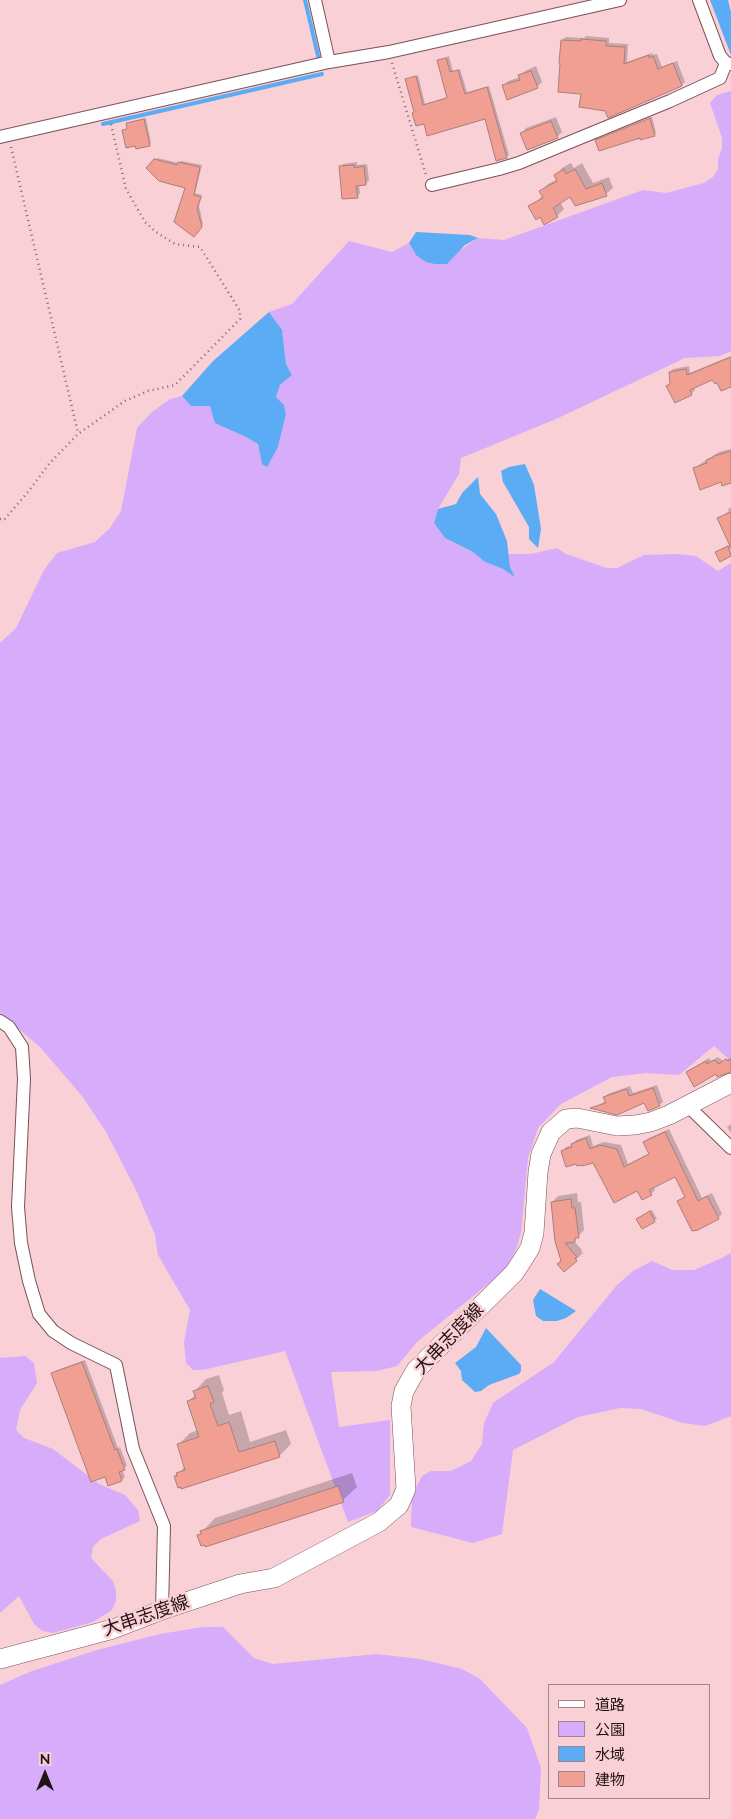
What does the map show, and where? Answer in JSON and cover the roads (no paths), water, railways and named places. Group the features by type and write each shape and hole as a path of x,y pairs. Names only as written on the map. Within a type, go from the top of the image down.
{"main road":[{"name":"大串志度線","path":"0,1659 113,1629 162,1610 240,1584 274,1578 379,1522 399,1505 406,1489 401,1406 404,1391 416,1370 514,1273 530,1248 534,1233 541,1154 551,1132 566,1119 577,1118 618,1126 651,1122 731,1083"}],"street":[{"path":"315,0 329,62"},
{"path":"4,136 329,62 389,52 620,0"},
{"path":"432,185 519,162 670,101 720,78 728,64 720,56 699,0"},
{"path":"0,1021 8,1028 22,1047 24,1079 18,1208 20,1243 29,1281 39,1314 53,1332 116,1365 133,1449 164,1526 162,1610"},
{"path":"687,1105 731,1148"}],"water":[{"path":"710,0 728,0 731,12 731,55"},
{"path":"416,232 470,235 478,238 465,245 447,264 435,264 426,262 416,255 409,243"},
{"path":"269,312 282,330 286,364 292,375 280,385 276,397 284,405 286,414 278,447 267,467 262,464 258,444 215,423 210,406 191,406 182,396 213,361"},
{"path":"525,464 534,485 541,529 538,548 529,539 529,527 503,482 501,471 509,467"},
{"path":"478,477 480,494 496,514 507,541 510,567 515,577 445,538 434,523 438,509 456,504 462,493"},
{"path":"540,1289 576,1311 566,1318 557,1321 543,1321 536,1316 533,1300"},
{"path":"486,1328 521,1365 521,1371 519,1374 475,1392 462,1380 461,1371 455,1363 476,1347"}],"waterway":[{"path":"305,0 319,60"},
{"path":"103,124 322,74"}]}
